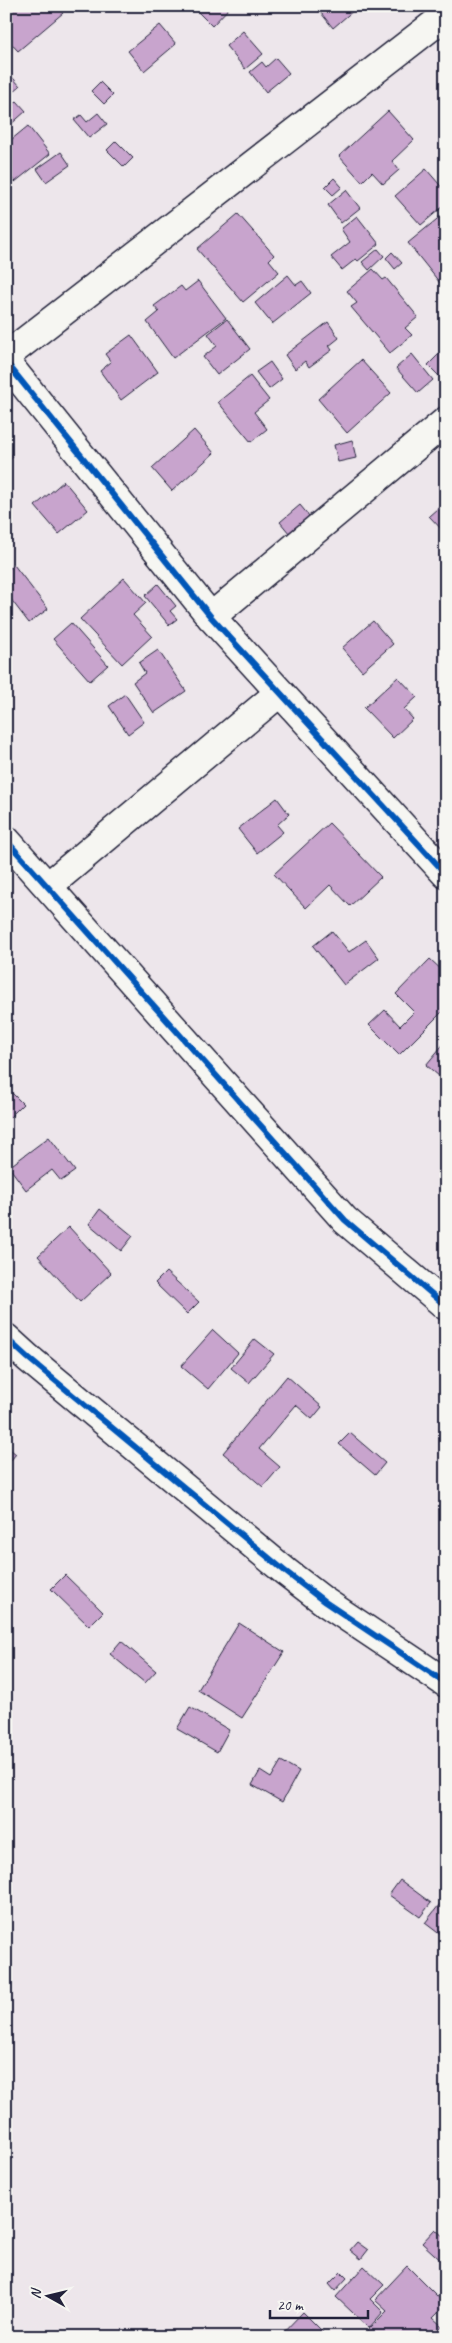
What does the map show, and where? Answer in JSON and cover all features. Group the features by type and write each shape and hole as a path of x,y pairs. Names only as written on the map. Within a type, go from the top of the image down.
{"street":[{"path":"6,356 446,15"},
{"path":"6,362 211,617 279,693 440,858"},
{"path":"211,617 446,421"},
{"path":"48,886 279,693"},
{"path":"6,840 345,1220 446,1306"},
{"path":"6,1338 286,1572 325,1602 446,1683"}],"building":[{"path":"6,6 57,6 63,13 18,51 6,38"},
{"path":"119,6 134,6 126,13"},
{"path":"192,6 231,6 212,26"},
{"path":"319,6 352,6 355,9 333,28 317,8"},
{"path":"160,25 176,44 144,71 128,51"},
{"path":"243,31 263,54 245,69 226,46"},
{"path":"276,58 289,73 266,92 250,72 262,62 266,67"},
{"path":"6,70 20,86 6,98"},
{"path":"100,82 113,95 104,104 91,91"},
{"path":"17,101 26,111 9,126 6,123 6,110"},
{"path":"388,111 414,140 392,161 399,170 383,184 372,172 362,182 339,156"},
{"path":"98,113 107,124 89,138 74,120 81,115 87,122"},
{"path":"28,126 50,154 15,182 6,171 6,144"},
{"path":"116,141 133,158 124,167 107,150"},
{"path":"61,152 70,165 46,182 37,169"},
{"path":"426,169 446,192 446,204 421,225 395,196"},
{"path":"334,178 342,187 333,195 325,187"},
{"path":"346,190 360,208 341,223 328,205"},
{"path":"6,197 12,204 6,208"},
{"path":"238,214 274,255 269,260 279,272 243,302 197,249"},
{"path":"442,215 446,220 446,278 440,283 408,243"},
{"path":"357,216 379,244 358,261 356,259 342,270 331,257 350,242 341,229"},
{"path":"378,249 384,256 369,270 362,262"},
{"path":"392,252 402,263 395,269 386,258"},
{"path":"373,269 383,280 386,278 418,317 405,328 412,335 390,353 351,307 357,303 347,291"},
{"path":"288,275 296,285 302,281 311,293 272,324 255,303"},
{"path":"198,281 226,318 173,358 147,322 159,312 154,306 181,286 185,291"},
{"path":"227,319 250,349 217,375 203,357 217,346 208,334"},
{"path":"328,322 339,338 329,346 332,350 309,367 305,361 295,369 285,355"},
{"path":"131,335 158,372 121,400 100,371 111,362 105,354"},
{"path":"446,347 446,383 428,365"},
{"path":"412,354 433,380 418,393 396,368"},
{"path":"361,360 391,393 347,433 318,399"},
{"path":"270,362 282,379 269,389 256,372"},
{"path":"250,376 269,400 254,412 267,429 251,442 218,402"},
{"path":"194,430 214,453 172,491 152,468"},
{"path":"352,440 356,458 338,462 334,445"},
{"path":"6,448 13,457 6,463"},
{"path":"64,481 88,510 59,534 35,506"},
{"path":"446,501 446,534 429,516"},
{"path":"300,505 314,522 294,539 280,522"},
{"path":"14,565 48,609 29,623 6,593 6,571"},
{"path":"124,578 146,603 133,615 152,636 122,664 80,619"},
{"path":"158,584 176,606 170,611 177,619 169,625 145,596"},
{"path":"373,621 393,644 362,671 342,648"},
{"path":"71,623 108,665 90,681 53,639"},
{"path":"158,650 186,691 154,713 133,682 145,673 139,663"},
{"path":"398,677 417,697 404,709 413,719 393,738 364,708"},
{"path":"125,694 144,722 128,734 109,706"},
{"path":"277,798 289,814 277,825 283,832 257,853 238,829"},
{"path":"329,823 381,877 350,906 330,885 306,908 274,874"},
{"path":"332,931 349,952 366,940 379,958 344,985 313,946"},
{"path":"430,959 446,974 446,1008 399,1055 369,1025 385,1010 400,1026 414,1012 396,994"},
{"path":"446,1041 446,1082 426,1065"},
{"path":"6,1087 23,1104 9,1118 6,1115"},
{"path":"49,1137 75,1171 61,1181 52,1170 26,1190 9,1167"},
{"path":"100,1209 133,1236 121,1251 89,1224"},
{"path":"69,1227 111,1273 80,1302 38,1256"},
{"path":"166,1272 199,1302 187,1314 155,1283"},
{"path":"213,1330 238,1353 208,1389 181,1366"},
{"path":"255,1339 274,1354 249,1383 231,1368"},
{"path":"287,1376 322,1407 312,1419 296,1405 259,1449 280,1467 263,1487 223,1453"},
{"path":"350,1433 385,1463 375,1475 339,1444"},
{"path":"6,1446 16,1454 6,1466"},
{"path":"65,1575 103,1612 89,1626 51,1589"},
{"path":"239,1623 284,1652 242,1718 198,1690"},
{"path":"121,1641 156,1671 145,1683 110,1654"},
{"path":"6,1696 13,1701 6,1709"},
{"path":"190,1707 229,1730 217,1752 177,1729"},
{"path":"281,1761 299,1771 282,1802 252,1785 260,1771 271,1778"},
{"path":"400,1880 431,1903 420,1917 389,1895"},
{"path":"446,1896 446,1939 425,1923"},
{"path":"435,2229 446,2239 446,2265 422,2243"},
{"path":"357,2242 368,2250 361,2259 350,2250"},
{"path":"364,2266 384,2285 370,2299 383,2312 369,2328 336,2297"},
{"path":"407,2266 446,2305 433,2318 442,2326 432,2337 369,2337 365,2333 387,2311 375,2300"},
{"path":"341,2272 347,2278 335,2291 329,2284"},
{"path":"303,2312 323,2332 318,2337 279,2337"}],"cycle path":[{"path":"6,362 211,617 446,874"},
{"path":"6,840 345,1220 446,1306"},
{"path":"6,1338 286,1572 325,1602 446,1683"}]}
